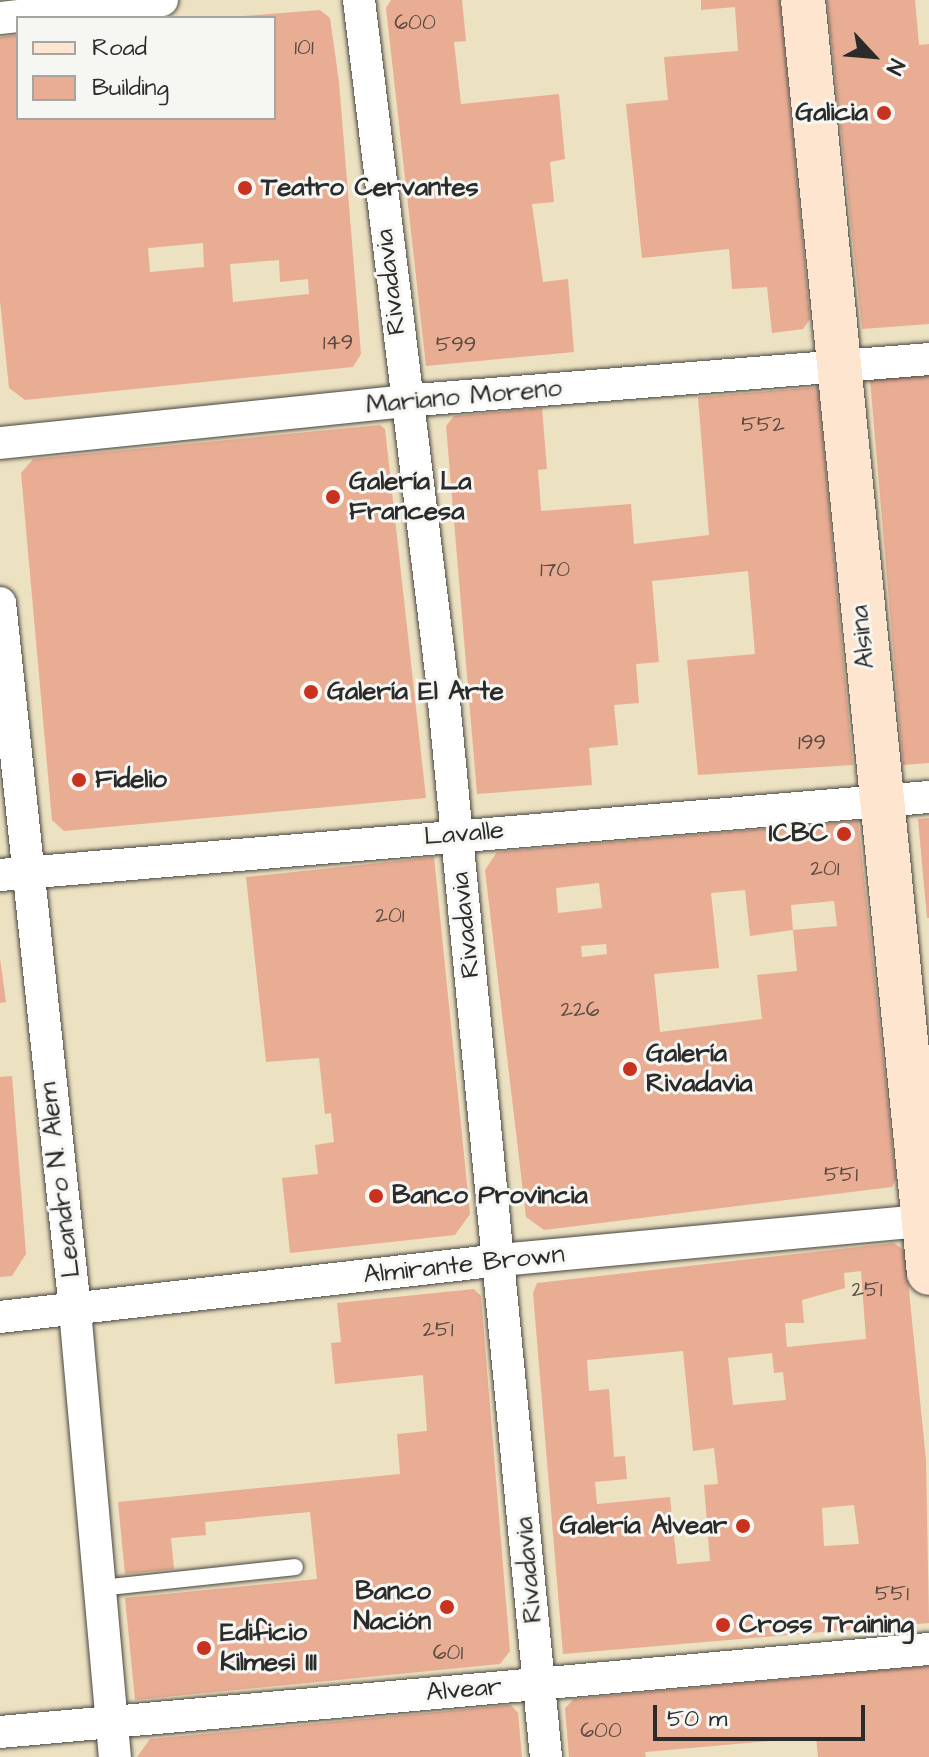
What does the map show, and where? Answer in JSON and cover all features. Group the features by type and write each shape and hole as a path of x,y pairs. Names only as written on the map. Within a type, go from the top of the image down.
{"street":[{"path":"18,16 162,0"},
{"name":"Rivadavia","path":"359,0 457,834 546,1757"},
{"name":"Alsina","path":"803,0 836,368 926,1220 929,1273"},
{"name":"Mariano Moreno","path":"0,443 404,401 929,359"},
{"name":"Leandro N. Alem","path":"0,603 13,873 75,1310 115,1757"},
{"name":"Lavalle","path":"13,873 929,797"},
{"name":"Almirante Brown","path":"0,1317 500,1260 926,1220"},
{"name":"Alvear","path":"0,1732 110,1719 929,1649"}],"lane":[{"path":"100,1588 295,1567"}],"building":[{"path":"391,0 462,0 466,41 454,42 461,104 559,94 565,159 550,162 554,202 532,204 543,282 568,279 574,352 426,366 386,8"},
{"path":"701,0 780,0 810,319 803,329 772,333 767,287 732,289 729,249 642,258 626,104 668,100 664,57 738,51 735,7 701,10"},
{"path":"827,0 915,0 919,45 929,44 929,324 862,329"},
{"path":"320,10 330,18 339,82 361,354 353,367 25,400 9,388 0,301 0,37 16,35 16,120 276,120 276,16 244,16","holes":["203,243 204,267 150,272 148,248","279,260 280,282 308,279 309,294 233,302 230,264"]},
{"path":"929,373 929,763 903,765 870,379"},
{"path":"818,387 853,765 698,775 687,660 755,654 748,571 652,581 659,662 636,664 639,703 614,705 618,745 589,748 592,785 477,794 446,426 454,416 542,408 547,469 538,470 541,511 631,504 634,544 709,535 698,397"},
{"path":"380,425 385,429 426,798 64,831 52,820 21,473 33,459"},
{"path":"929,818 929,918 927,918 918,819"},
{"path":"858,821 896,1179 892,1187 544,1230 526,1217 485,870 497,852","holes":["599,883 602,908 558,913 556,888","745,890 750,936 793,930 797,971 757,975 762,1019 660,1032 654,974 719,968 711,893","834,901 837,926 793,930 791,905","606,944 607,954 582,957 581,946"]},
{"path":"434,857 470,1214 455,1235 290,1253 282,1178 318,1174 315,1145 334,1142 331,1113 325,1114 319,1058 266,1062 246,877"},
{"path":"0,958 6,1002 0,1003"},
{"path":"12,1076 26,1254 12,1276 0,1277 0,1077"},
{"path":"894,1243 905,1251 926,1460 929,1623 563,1654 533,1293 537,1283","holes":["861,1271 866,1339 787,1347 785,1323 804,1323 802,1300 845,1288 844,1273","683,1351 693,1451 714,1448 718,1484 704,1485 710,1561 677,1564 670,1497 597,1504 595,1482 627,1479 625,1456 614,1457 609,1389 589,1391 587,1360","772,1353 774,1373 783,1372 786,1400 733,1405 728,1358","854,1505 859,1544 824,1546 822,1508"]},
{"path":"474,1289 481,1296 510,1651 500,1664 135,1700 125,1598 317,1579 310,1512 205,1522 206,1535 171,1538 174,1569 125,1574 118,1502 400,1474 397,1434 427,1431 423,1375 335,1384 331,1343 341,1342 337,1303"},
{"path":"929,1666 929,1757 818,1757 816,1737 645,1752 646,1757 569,1757 565,1708 574,1699"},
{"path":"511,1705 518,1713 522,1757 137,1757 150,1739"}],"place":[{"name":"Galicia","path":"884,113"},
{"name":"Teatro Cervantes","path":"245,188"},
{"name":"Galería La Francesa","path":"333,497"},
{"name":"Galería El Arte","path":"311,692"},
{"name":"Fidelio","path":"79,780"},
{"name":"ICBC","path":"844,834"},
{"name":"Galería Rivadavia","path":"630,1069"},
{"name":"Banco Provincia","path":"376,1196"},
{"name":"Galería Alvear","path":"743,1526"},
{"name":"Banco Nación","path":"447,1607"},
{"name":"Cross Training","path":"723,1625"},
{"name":"Edificio Kilmesi III","path":"204,1648"}]}
